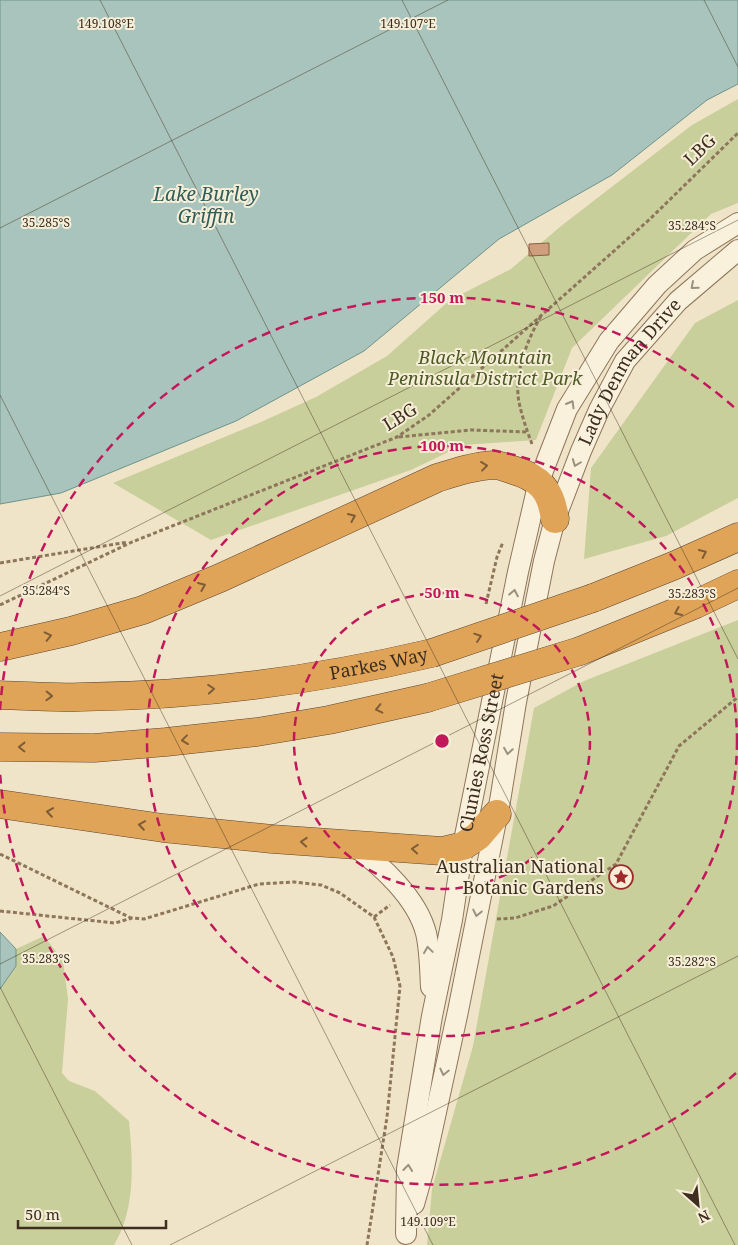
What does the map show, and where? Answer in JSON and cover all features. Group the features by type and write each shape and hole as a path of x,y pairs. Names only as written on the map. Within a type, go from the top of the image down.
{"highway":[{"path":"0,647 71,631 143,610 220,578 437,478 470,468 496,465 529,475 539,481 547,491 553,504 555,519"},
{"name":"Parkes Way","path":"0,695 78,697 154,695 318,677 432,653 593,598 674,566 738,537"},
{"path":"0,746 94,748 257,732 329,720 427,698 580,651 696,604 738,584"},
{"path":"0,804 163,828 272,839 442,851 463,846 478,836 497,814"}],"street":[{"name":"Lady Denman Drive","path":"539,481 567,409 609,341 657,285 695,250 738,223"},
{"name":"Lady Denman Drive","path":"555,519 581,451 626,361 678,300 738,250"},
{"name":"Clunies Ross Street","path":"405,1240 407,1169 432,1016 452,920 463,846 518,572 539,481"},
{"name":"Clunies Ross Street","path":"405,1240 423,1172 458,1011 497,814 523,665 544,561 555,519"},
{"path":"352,845 365,854 395,882 415,908 426,932 430,966 432,1016"}],"path":[{"name":"LBG","path":"0,604 132,542 397,437 429,414 650,219 738,133"},
{"path":"397,437 472,430 528,432 518,395 521,365 528,339 542,314"},
{"path":"0,564 132,542"},
{"path":"475,919 515,918 553,906 616,864 679,746 738,696"},
{"path":"0,854 132,918"},
{"path":"0,911 114,922 132,918 144,919 259,884 294,882 321,885 340,893 374,917 393,957 400,986 387,1117 367,1245"}],"green space":[{"name":"Black Mountain Peninsula District Park","path":"738,99 738,203 711,214 572,348 536,440 463,445 411,470 211,540 113,483 261,422 316,397 387,356 450,300 511,269 561,226 692,125"},
{"path":"738,300 738,498 666,536 584,559 591,468 695,323"},
{"name":"Australian National Botanic Gardens","path":"738,620 738,1245 427,1245 432,1189 473,1046 534,708 584,681"},
{"path":"44,936 63,961 68,999 62,1073 69,1081 95,1091 129,1121 132,1168 131,1184 126,1216 114,1245 0,1245 0,989 16,966 16,949"}],"water":[{"name":"Lake Burley Griffin","path":"0,0 738,0 738,84 707,100 612,175 499,239 364,351 236,421 61,493 0,504"},
{"path":"0,932 16,949 16,966 0,989"}],"building":[{"path":"549,243 549,255 529,256 529,244"}],"place":[{"name":"Australian National Botanic Gardens","path":"621,877"}]}
